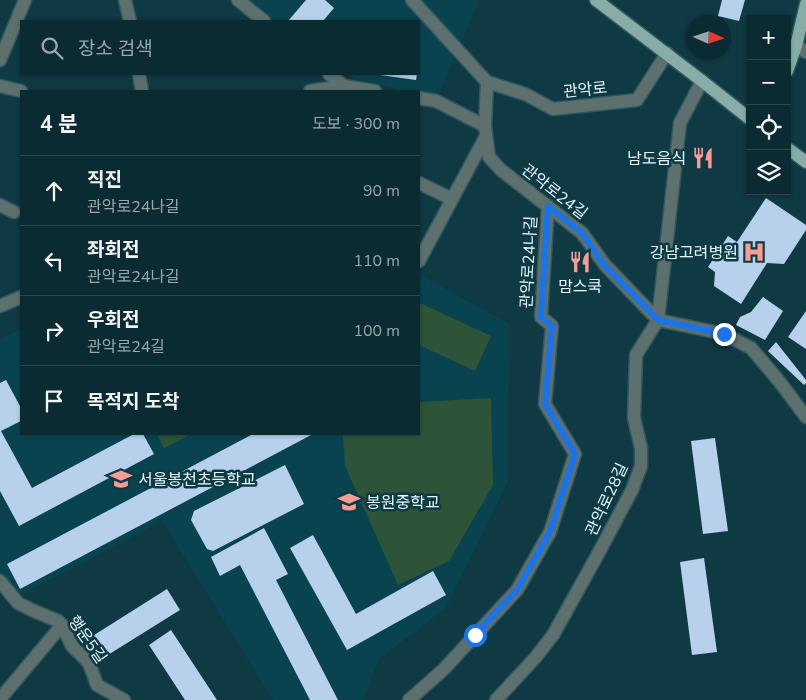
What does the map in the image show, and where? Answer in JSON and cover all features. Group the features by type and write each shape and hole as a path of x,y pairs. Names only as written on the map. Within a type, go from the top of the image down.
{"main road":[{"path":"596,0 746,116"},
{"path":"791,65 801,49 806,4"},
{"path":"790,150 806,162"}],"street":[{"path":"0,60 25,0"},
{"path":"125,0 130,20"},
{"path":"238,0 263,20"},
{"path":"412,0 487,82"},
{"name":"관악로","path":"487,82 526,94 553,109 637,100 667,54"},
{"path":"139,75 142,90"},
{"path":"330,75 344,86"},
{"name":"관악로28길","path":"496,700 535,658 553,635 632,490 641,466 641,448 634,418 636,355 658,320 680,123 702,81"},
{"name":"관악로24길","path":"487,82 485,131 489,157 501,170 582,233 604,265 658,320"},
{"path":"0,86 20,91"},
{"path":"317,90 344,86 369,90"},
{"path":"420,98 436,101 485,131 452,199 421,253"},
{"path":"420,183 452,199"},
{"path":"0,205 14,212"},
{"name":"관악로24나길","path":"409,700 443,670 517,590 550,532 575,454 545,404 552,326 541,317 548,206"},
{"path":"0,306 20,298"},
{"path":"658,320 724,334 751,348 806,417"},
{"name":"행운5길","path":"0,581 18,603 58,621 62,625 72,646 89,663 98,685 124,700"},
{"path":"0,699 62,625"}],"shaded area":[{"path":"241,0 479,0 436,101 420,96 420,90 398,90 346,75 420,75 420,20 269,20"},
{"name":"봉원중학교","path":"420,275 509,324 508,482 446,608 379,659 363,700 273,700 162,521 23,594 0,581 0,339 20,329 20,435 420,435"}],"green space":[{"path":"420,303 491,336 475,371 420,345"},
{"path":"491,398 493,485 449,561 398,585 345,466 343,435 420,435 420,402"},
{"path":"158,435 190,435 164,448"}],"building":[{"path":"306,0 325,0 334,8 324,20 289,20"},
{"path":"722,0 745,0 739,21 731,19 731,15 718,15"},
{"path":"380,75 417,75 416,80"},
{"name":"강남고려병원","path":"766,198 806,225 806,230 784,264 767,263 741,304 714,286 715,272 708,267 728,236 737,242"},
{"path":"763,297 783,311 765,340 736,325 740,317 751,312"},
{"path":"806,311 806,349 788,337"},
{"path":"776,342 806,380 804,385 768,351"},
{"path":"6,380 20,406 20,422 1,431 32,488 132,435 144,435 154,454 19,526 0,491 0,383"},
{"path":"251,435 311,435 20,589 7,564"},
{"path":"715,438 728,531 703,534 691,441"},
{"path":"285,465 304,504 213,551 207,549 191,520 194,511"},
{"path":"264,528 288,574 276,580 338,700 310,700 240,565 220,576 211,557"},
{"path":"313,535 356,614 433,571 446,595 347,650 290,548"},
{"path":"704,558 717,652 692,655 680,562"},
{"path":"167,589 180,610 103,658 91,637"},
{"path":"171,630 217,700 185,700 149,645"}],"place":[{"name":"남도음식","path":"703,158"},
{"name":"강남고려병원","path":"754,252"},
{"name":"맘스쿡","path":"580,262"},
{"name":"서울봉천초등학교","path":"121,479"},
{"name":"봉원중학교","path":"349,502"}],"route":[{"path":"475,635 517,590 550,532 575,454 545,404 552,326 541,317 548,206 582,233 604,265 658,320 724,334"}]}
